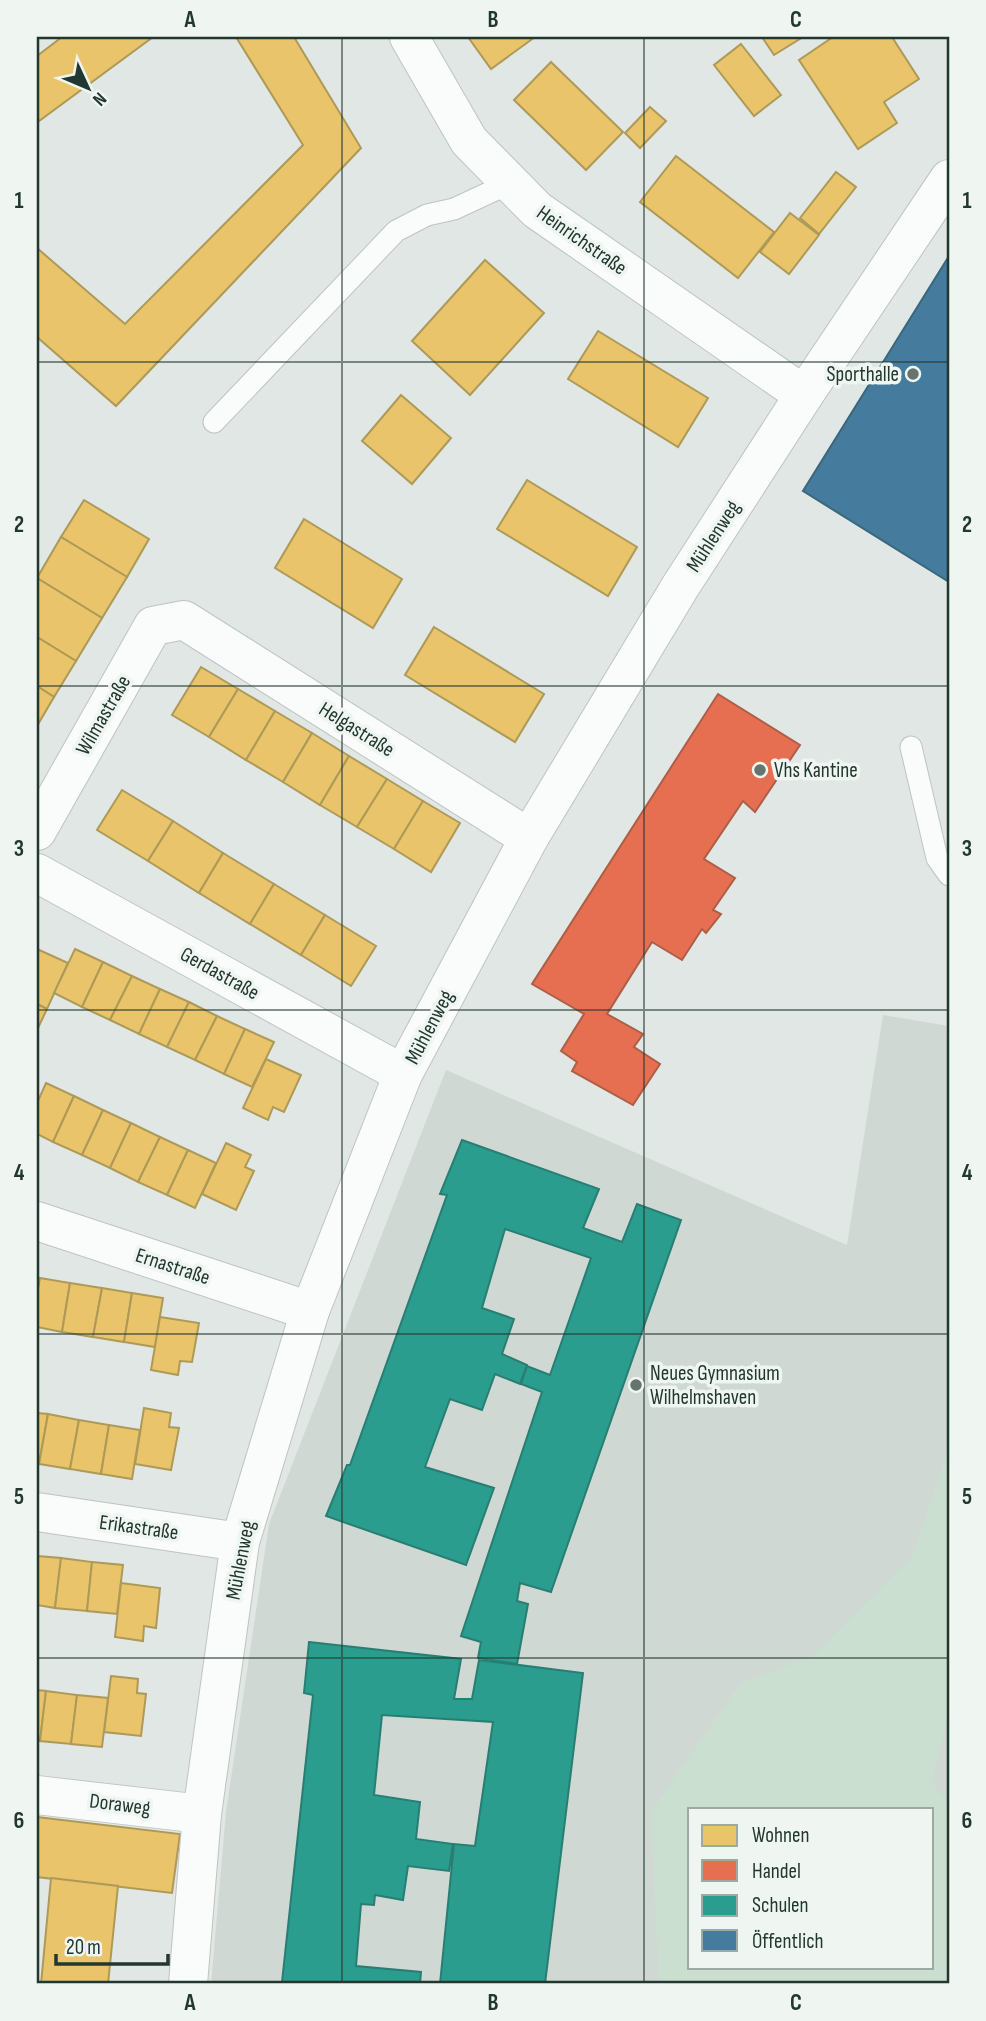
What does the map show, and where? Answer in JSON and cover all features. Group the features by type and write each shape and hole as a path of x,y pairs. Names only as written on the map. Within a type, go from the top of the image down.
{"street":[{"name":"Heinrichstraße","path":"409,37 469,141 537,210 804,395"},
{"name":"Mühlenweg","path":"188,1984 202,1814 240,1542 310,1311 403,1074 529,838 680,587 804,395 949,179"},
{"name":"Helgastraße","path":"184,620 529,838"},
{"name":"Wilmastraße","path":"37,831 153,626 184,620"},
{"name":"Gerdastraße","path":"37,873 403,1074"},
{"name":"Ernastraße","path":"37,1221 310,1311"},
{"name":"Erikastraße","path":"37,1512 240,1542"},
{"name":"Doraweg","path":"37,1794 202,1814"}],"lane":[{"path":"214,422 396,231 427,215 454,209 510,183"},
{"path":"911,747 937,858 949,875"}],"shaded area":[{"name":"Neues Gymnasium Wilhelmshaven","path":"883,1015 949,1026 949,1984 211,1984 226,1812 269,1524 446,1070 847,1245"}],"green space":[{"path":"949,1449 949,1710 932,1783 949,1805 949,1984 659,1984 651,1812 740,1684 815,1655 912,1557"}],"building: Wohnen":[{"path":"62,37 153,37 39,121 37,56"},
{"path":"236,37 294,37 361,148 116,406 37,337 37,248 125,324 303,145"},
{"path":"468,37 535,37 491,69"},
{"path":"762,37 803,37 774,55"},
{"path":"833,37 892,37 919,79 884,102 897,123 858,149 799,60"},
{"path":"741,44 781,95 754,116 714,65"},
{"path":"551,62 623,132 586,170 514,100"},
{"path":"650,107 666,121 640,148 625,133"},
{"path":"676,156 774,232 738,278 640,202"},
{"path":"836,172 856,187 819,234 800,218"},
{"path":"790,213 819,235 789,274 760,252"},
{"path":"485,260 544,313 470,395 412,341"},
{"path":"598,331 708,398 678,447 568,379"},
{"path":"401,395 451,438 412,484 362,441"},
{"path":"527,480 637,547 608,596 497,529"},
{"path":"84,500 149,539 127,577 61,537"},
{"path":"304,519 402,579 373,628 275,568"},
{"path":"61,537 127,577 102,618 37,578"},
{"path":"37,578 102,618 76,661 37,637"},
{"path":"434,627 544,694 515,742 405,675"},
{"path":"37,637 76,661 54,697 37,686"},
{"path":"201,667 238,689 209,737 172,715"},
{"path":"37,686 54,697 37,726"},
{"path":"238,689 275,711 246,760 209,737"},
{"path":"275,711 312,733 283,782 246,760"},
{"path":"312,733 349,756 320,805 283,782"},
{"path":"349,756 387,779 357,827 320,805"},
{"path":"387,779 423,801 394,849 357,827"},
{"path":"122,790 173,821 148,861 97,830"},
{"path":"423,801 460,823 431,872 394,849"},
{"path":"173,821 223,853 199,893 148,861"},
{"path":"223,853 274,884 250,924 199,893"},
{"path":"274,884 325,915 301,955 250,924"},
{"path":"325,915 376,946 351,986 301,955"},
{"path":"37,949 68,963 47,1009 37,1004"},
{"path":"75,949 103,962 82,1007 54,993"},
{"path":"103,962 132,976 110,1020 82,1007"},
{"path":"132,976 160,989 139,1034 110,1020"},
{"path":"160,989 189,1002 167,1047 139,1034"},
{"path":"189,1002 217,1016 195,1060 167,1047"},
{"path":"37,1004 47,1009 37,1030"},
{"path":"217,1016 245,1029 224,1074 195,1060"},
{"path":"245,1029 274,1042 252,1087 224,1074"},
{"path":"266,1059 301,1075 284,1112 273,1107 268,1120 243,1108"},
{"path":"46,1083 74,1096 53,1142 37,1134 37,1103"},
{"path":"74,1096 103,1110 82,1155 53,1142"},
{"path":"103,1110 131,1123 110,1168 82,1155"},
{"path":"131,1123 160,1137 138,1182 110,1168"},
{"path":"160,1137 188,1150 167,1195 138,1182"},
{"path":"226,1143 251,1155 245,1167 254,1171 236,1210 202,1194"},
{"path":"188,1150 216,1163 195,1208 167,1195"},
{"path":"40,1278 70,1283 62,1332 37,1327"},
{"path":"70,1283 102,1288 93,1337 62,1332"},
{"path":"102,1288 132,1293 124,1342 93,1337"},
{"path":"132,1293 163,1298 155,1347 124,1342"},
{"path":"160,1317 199,1323 192,1362 180,1361 178,1375 151,1370"},
{"path":"144,1408 171,1413 169,1427 179,1428 171,1470 135,1464"},
{"path":"37,1413 48,1414 39,1464 37,1463"},
{"path":"48,1414 79,1420 70,1469 39,1464"},
{"path":"79,1420 109,1425 101,1474 70,1469"},
{"path":"109,1425 140,1430 132,1479 101,1474"},
{"path":"37,1556 61,1558 55,1608 37,1605"},
{"path":"61,1558 92,1562 87,1611 55,1608"},
{"path":"92,1562 123,1565 117,1614 87,1611"},
{"path":"121,1583 160,1588 156,1628 144,1626 143,1641 115,1637"},
{"path":"111,1676 138,1679 137,1693 146,1694 141,1736 104,1732"},
{"path":"37,1690 46,1691 40,1741 37,1740"},
{"path":"46,1691 77,1695 71,1744 40,1741"},
{"path":"77,1695 108,1698 102,1747 71,1744"},
{"path":"37,1817 180,1834 172,1893 37,1877"},
{"path":"51,1878 118,1886 108,1984 41,1984"}],"building: Handel":[{"path":"718,694 800,745 755,812 743,801 704,859 735,878 713,910 721,914 706,933 702,929 682,960 652,942 607,1014 643,1034 634,1047 660,1064 633,1105 572,1071 577,1062 561,1051 584,1014 532,984"}],"building: Schulen":[{"name":"Neues Gymnasium Wilhelmshaven","path":"462,1140 599,1189 583,1228 622,1242 637,1204 681,1220 551,1592 520,1583 517,1601 528,1604 517,1664 478,1658 481,1642 461,1636 542,1392 521,1384 527,1366 550,1375 591,1258 505,1229 482,1308 514,1319 502,1354 527,1365 520,1384 495,1374 482,1410 450,1399 425,1467 494,1488 466,1565 326,1516 347,1465 350,1465 447,1195 440,1194"},
{"path":"309,1642 461,1659 454,1699 472,1699 479,1660 583,1673 545,1984 440,1984 454,1844 475,1846 493,1722 382,1715 374,1795 420,1802 416,1839 453,1844 449,1871 408,1866 403,1900 375,1895 374,1905 361,1904 356,1966 421,1972 420,1984 274,1984 282,1982 313,1695 304,1693"}],"building: Öffentlich":[{"name":"Sporthalle","path":"949,256 949,582 803,491"}],"place":[{"name":"Sporthalle","path":"913,374"},
{"name":"Vhs Kantine","path":"760,770"},
{"name":"Neues Gymnasium Wilhelmshaven","path":"636,1385"}]}
